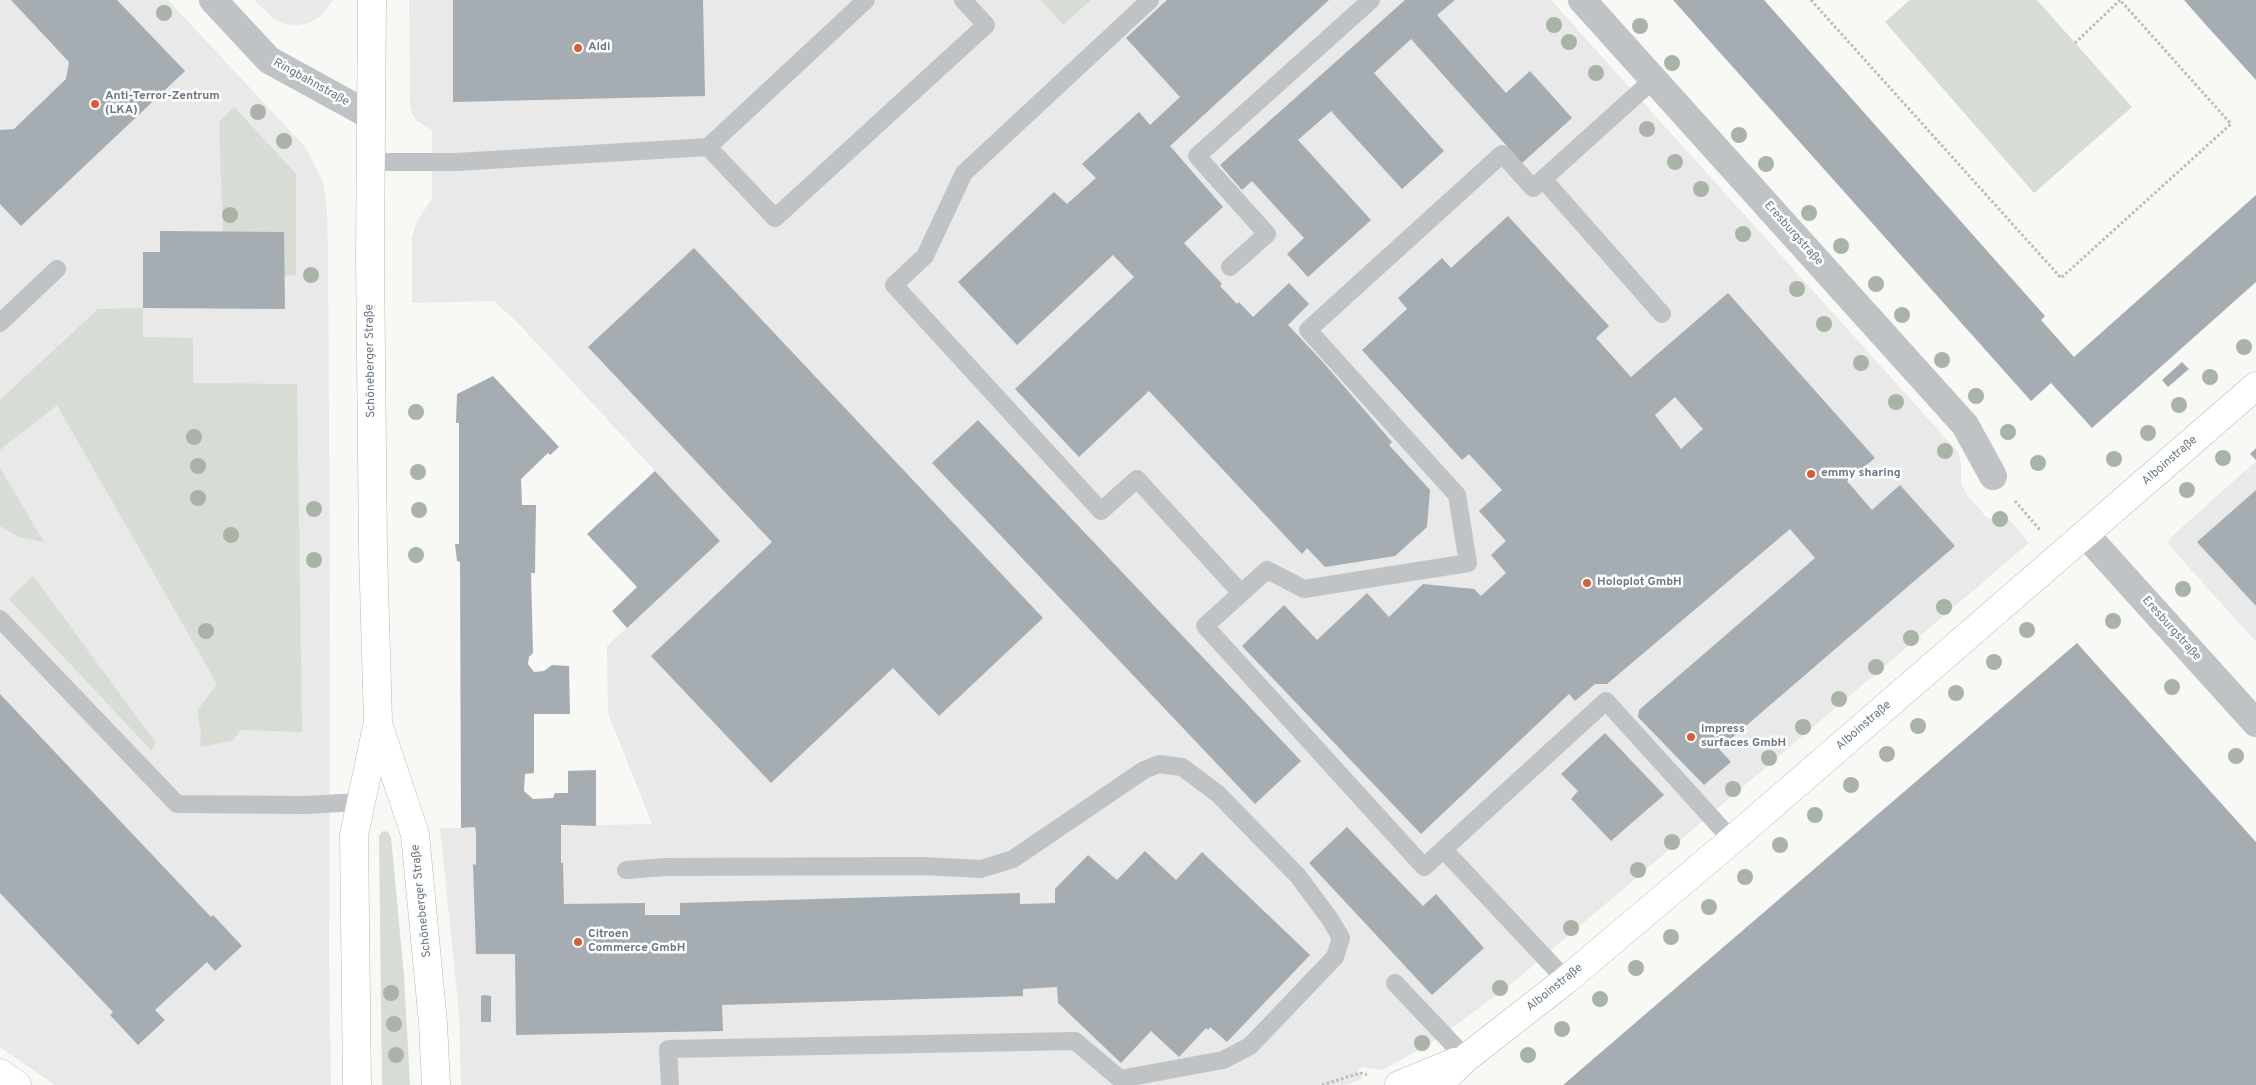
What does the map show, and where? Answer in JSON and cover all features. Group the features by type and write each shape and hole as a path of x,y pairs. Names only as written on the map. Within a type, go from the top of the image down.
{"main road":[{"name":"Schöneberger Straße","path":"357,1085 354,835 378,722 372,464 370,257 372,0"},
{"name":"Alboinstraße","path":"1438,1085 1466,1058 1566,980 1732,840 2256,386"},
{"name":"Schöneberger Straße","path":"378,722 416,834 433,1013 436,1085"},
{"name":"Alboinstraße","path":"1399,1085 1466,1058"},
{"path":"0,1073 17,1085"}],"street":[{"name":"Ringbahnstraße","path":"213,0 269,60 371,116"},
{"name":"Eresburgstraße","path":"1582,0 1965,425 1993,476"},
{"name":"Eresburgstraße","path":"2086,535 2256,723"}],"lane":[{"path":"371,162 456,162 708,146 866,0"},
{"path":"708,146 775,218 986,25 964,0"},
{"path":"1150,0 964,173 926,256 894,285 1101,511 1137,479 1241,593"},
{"path":"1230,267 1267,234 1196,156 1371,0"},
{"path":"1654,79 1533,188 1502,154 1308,330 1457,495 1468,563 1304,589 1267,570 1205,626 1424,867 1606,701 1732,840"},
{"path":"1543,179 1662,314"},
{"path":"0,323 57,269"},
{"path":"0,619 177,804 305,805 361,802"},
{"path":"626,870 666,866 922,866 981,869 1013,859 1144,770 1159,764 1182,767 1218,794 1298,876 1341,938 1335,957 1250,1046 1223,1060 1120,1079 1075,1041 668,1050 670,1085"},
{"path":"1444,850 1566,980"},
{"path":"1395,983 1466,1058"}],"path":[{"path":"1811,0 2062,278 2231,124 2120,0 2074,43"},
{"path":"1322,1085 1360,1073"}],"shaded area":[{"path":"0,0 168,0 306,148 323,182 327,209 328,257 330,608 329,963 331,1085 55,1085 0,1047"},
{"path":"254,0 333,0 320,17 309,23 298,25 285,24 274,19"},
{"path":"409,0 1551,0 1958,452 1961,463 1961,483 1967,495 1988,519 1995,518 2002,511 2029,543 1508,987 1430,1044 1382,1070 1363,1067 1358,1069 1362,1079 1346,1085 461,1085 459,1012 440,828 652,824 608,713 607,646 720,541 517,322 494,301 412,303 412,237 417,221 432,199 432,130 417,121 412,114 410,105"},
{"path":"1041,0 1091,0 1063,25"},
{"path":"1910,0 2037,0 2132,107 2034,193 1885,22"},
{"path":"234,107 296,174 296,275 283,276 283,232 223,232 219,122"},
{"path":"143,308 143,337 193,338 193,383 297,384 302,732 241,730 232,741 200,747 201,732 197,711 217,684 57,405 0,450 0,400 98,309"},
{"path":"2256,461 2256,642 2168,544 2170,538"},
{"path":"0,468 44,542 19,537 0,526"},
{"path":"33,576 156,743 151,750 9,599"},
{"path":"383,831 388,832 391,837 404,976 410,1085 382,1085 379,836"}],"building":[{"name":"Anti-Terror-Zentrum (LKA)","path":"11,0 117,0 185,71 21,226 0,204 0,130 14,129 66,79 69,62"},
{"name":"Aldi","path":"453,0 703,0 705,96 453,102"},
{"path":"1167,0 1329,0 1170,146 1223,207 1184,243 1222,284 1220,286 1253,317 1289,283 1309,304 1288,325 1392,442 1389,445 1430,490 1427,527 1395,556 1325,567 1307,548 1302,554 1149,391 1079,457 1015,389 1134,277 1113,255 1017,345 958,282 1054,192 1067,204 1096,178 1082,164 1139,112 1150,125 1180,97 1126,38"},
{"path":"1405,0 1455,0 1437,15 1506,93 1530,71 1572,118 1522,163 1411,39 1374,73 1444,151 1402,189 1331,111 1298,140 1371,220 1308,277 1287,254 1304,238 1252,181 1242,190 1220,165"},
{"path":"1673,0 1764,0 2045,316 2041,320 2074,357 2256,195 2256,282 2092,428 2051,383 2031,401"},
{"path":"2184,0 2256,0 2256,80 2206,25"},
{"path":"1508,216 1609,326 1596,338 1631,377 1728,293 1875,458 1847,481 1872,510 1900,485 1955,546 1719,749 1731,762 1704,785 1638,717 1639,710 1815,558 1790,529 1607,684 1595,684 1575,701 1569,694 1421,834 1242,646 1284,605 1317,640 1367,593 1389,617 1423,584 1474,589 1481,596 1506,573 1491,555 1506,541 1479,511 1502,490 1469,454 1462,460 1362,350 1407,309 1398,298 1442,258 1451,268","holes":["1675,397 1703,429 1681,449 1655,415"]},
{"path":"160,231 284,232 285,309 143,308 143,252 160,252"},
{"path":"694,248 1043,618 939,716 893,668 771,783 651,656 772,542 588,347"},
{"path":"2182,362 2189,369 2168,387 2162,380"},
{"path":"493,376 559,447 550,455 548,453 521,479 522,505 536,505 535,573 531,573 533,653 529,657 528,664 534,672 544,671 552,665 569,666 570,714 534,714 534,773 525,774 524,791 533,799 553,798 555,793 568,793 568,771 596,770 596,826 561,825 564,904 645,903 645,915 680,915 680,903 1020,893 1020,904 1055,903 1055,889 1088,855 1117,880 1145,851 1176,880 1202,852 1310,955 1227,1042 1210,1027 1208,1030 1206,1028 1179,1057 1151,1031 1121,1063 1058,1003 1057,987 1023,989 1023,996 722,1005 723,1031 516,1035 515,954 476,954 473,864 476,865 476,832 475,827 461,828 460,562 457,561 455,544 459,544 459,423 456,423 457,394"},
{"path":"978,420 1301,761 1255,804 932,463"},
{"path":"2256,448 2256,460 2250,454"},
{"path":"655,471 720,541 627,628 612,611 637,587 587,534"},
{"path":"2256,490 2256,606 2197,542"},
{"path":"2077,643 2256,842 2256,1085 1563,1085"},
{"path":"0,694 211,917 213,915 242,946 215,971 207,962 155,1010 165,1020 138,1045 110,1015 113,1012 0,893"},
{"path":"1605,733 1664,795 1611,841 1571,799 1578,791 1561,774"},
{"path":"1347,827 1423,906 1436,894 1484,948 1432,995 1309,863"},
{"path":"481,996 491,996 491,1022 481,1022"}],"place":[{"name":"Aldi","path":"578,48"},
{"name":"Anti-Terror-Zentrum (LKA)","path":"95,104"},
{"name":"emmy sharing","path":"1811,474"},
{"name":"Holoplot GmbH","path":"1587,583"},
{"name":"impress surfaces GmbH","path":"1691,737"},
{"name":"Citroen Commerce GmbH","path":"578,942"}]}
